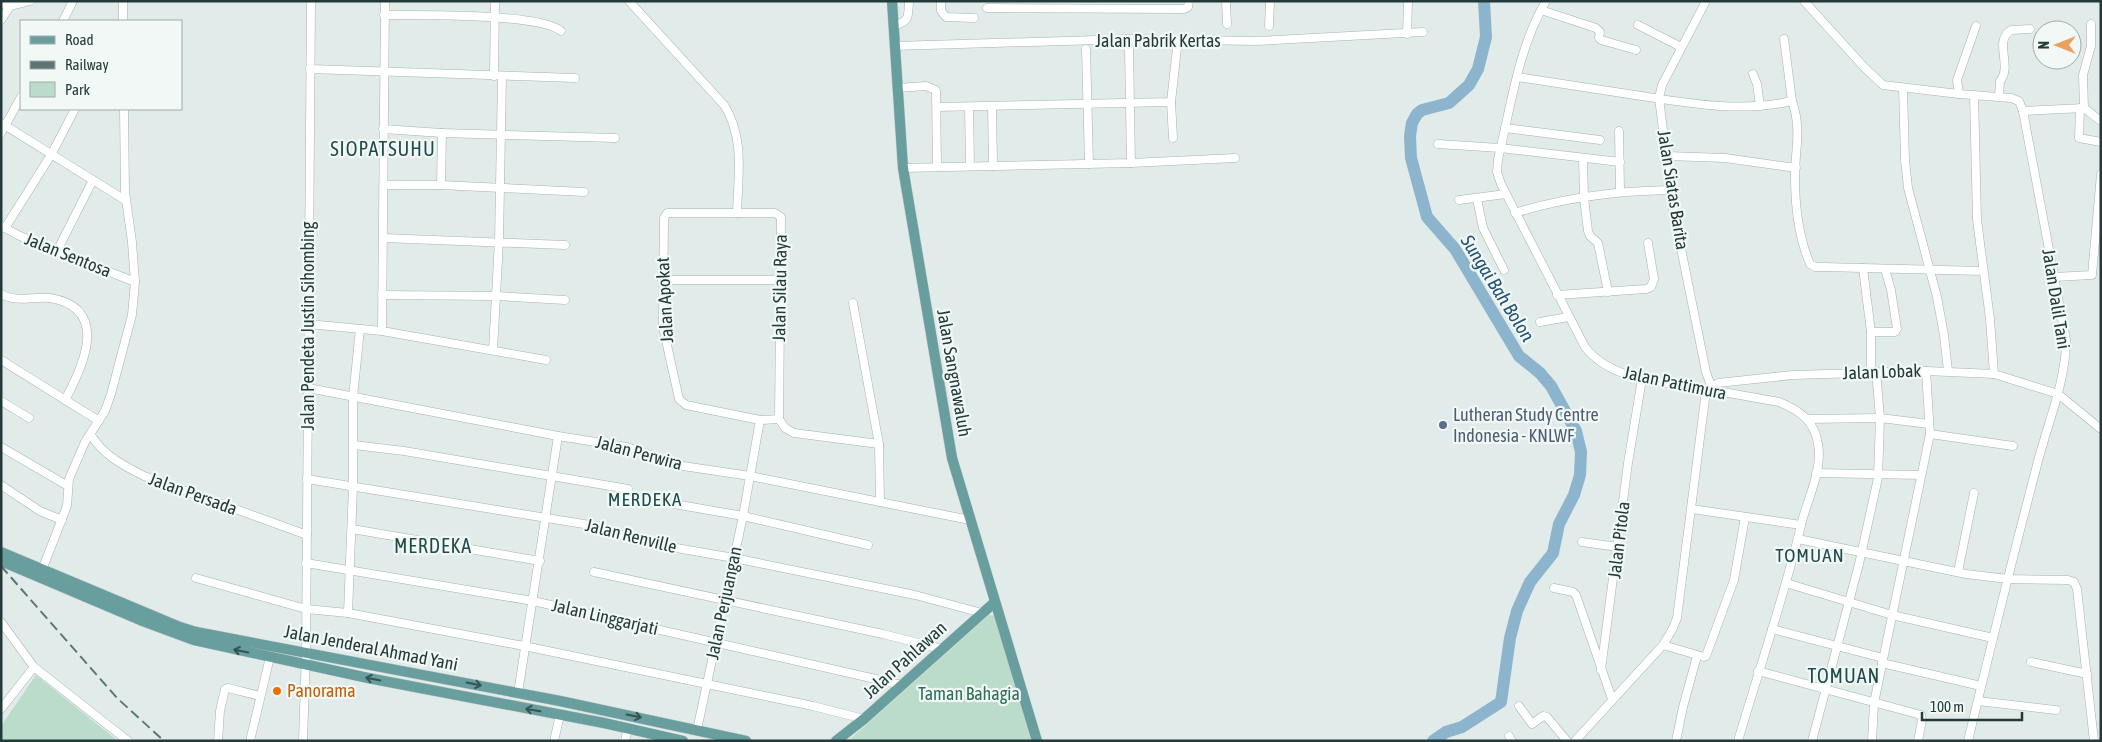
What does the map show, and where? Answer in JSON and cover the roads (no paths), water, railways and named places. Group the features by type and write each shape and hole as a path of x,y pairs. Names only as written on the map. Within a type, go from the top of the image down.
{"main road":[{"name":"Jalan Sangnawaluh","path":"892,1 902,168 952,458 1037,741"},
{"name":"Jalan Jenderal Ahmad Yani","path":"1,552 139,615"},
{"name":"Jalan Jenderal Ahmad Yani","path":"1,561 179,631 270,657 504,705 604,722 683,741"},
{"name":"Jalan Pahlawan","path":"836,741 864,719 995,602"},
{"name":"Jalan Jenderal Ahmad Yani","path":"179,631 412,672 606,710 702,734 746,741"},
{"path":"409,686 412,672"},
{"path":"504,705 506,691"},
{"path":"604,722 606,710"}],"street":[{"path":"1,4 30,1"},
{"path":"63,20 73,1"},
{"path":"123,1 123,20"},
{"name":"Jalan Pendeta Justin Sihombing","path":"303,741 306,665 311,1"},
{"path":"382,331 385,1"},
{"path":"493,350 499,241 500,134 495,1"},
{"path":"629,1 731,115 739,152 737,213"},
{"path":"893,26 904,23 907,20 909,1"},
{"path":"941,1 941,11 946,17 974,18"},
{"path":"987,8 1184,9 1189,6 1189,1"},
{"path":"1226,1 1228,24"},
{"path":"1269,26 1270,1"},
{"path":"1407,34 1408,1"},
{"name":"Jalan Pattimura","path":"1546,1 1528,39 1517,76 1500,148 1497,172 1506,194 1568,317 1591,356 1611,368 1642,379 1779,402 1794,408 1808,419"},
{"name":"Jalan Siatas Barita","path":"1575,741 1663,645 1677,618 1709,389 1670,190 1659,98 1662,85 1706,1"},
{"path":"1804,1 1878,81 1889,87 2016,99 2023,111 2082,108 2101,121"},
{"path":"1,20 12,4"},
{"path":"1541,10 1596,28 1600,32 1600,39 1636,50"},
{"path":"384,14 495,18 545,23 555,26 561,31"},
{"path":"2091,24 2091,46 2084,75 2079,138 2101,142"},
{"path":"1638,25 1681,47"},
{"path":"1959,94 1958,80 1976,26"},
{"path":"1999,96 2000,81 2005,71 2003,52 2005,37 2011,30 2030,29"},
{"name":"Jalan Pabrik Kertas","path":"894,46 1130,40 1256,41 1423,32"},
{"path":"1784,39 1792,101 1798,126 1797,210 1810,264 1815,267 1983,271"},
{"path":"1086,48 1089,164"},
{"path":"1129,48 1131,163"},
{"path":"1173,138 1171,102 1177,48"},
{"path":"310,69 575,78"},
{"path":"1753,74 1757,84 1760,106"},
{"path":"1517,76 1659,98 1732,107 1760,106 1792,101"},
{"path":"897,88 932,87 936,90 937,167"},
{"path":"1903,88 1905,160 1908,188 1944,335 1948,371"},
{"path":"1974,95 1977,220 1990,319 1994,374"},
{"path":"20,99 3,127 125,200"},
{"path":"937,107 1171,102"},
{"path":"992,106 993,166"},
{"path":"969,107 970,166"},
{"path":"3,227 51,155 74,110"},
{"path":"42,570 62,520 68,498 68,486 85,442 105,411 116,380 132,315 135,282 132,242 125,200 124,110"},
{"name":"Jalan Dalil Tani","path":"1968,741 2045,434 2058,394 2064,363 2066,340 2023,111"},
{"path":"1505,128 1600,140"},
{"path":"383,129 442,133 615,138"},
{"path":"1619,131 1620,191"},
{"path":"441,185 442,133"},
{"path":"1438,144 1500,148 1620,162"},
{"path":"1667,156 1725,158 1796,168"},
{"path":"902,168 1131,163 1235,158"},
{"path":"1583,158 1584,198 1588,234 1598,243 1608,292"},
{"path":"2054,277 2092,275 2101,174"},
{"path":"57,251 93,180"},
{"path":"384,185 441,185 584,192"},
{"path":"1515,212 1556,201 1620,191 1670,190"},
{"path":"1460,200 1506,194"},
{"path":"1477,199 1483,228 1504,270"},
{"name":"Jalan Apokat","path":"674,213 667,213 664,218 662,280 665,342 679,399 686,406 760,420"},
{"name":"Jalan Silau Raya","path":"674,213 775,213 780,215 782,220 779,418"},
{"name":"Jalan Sentosa","path":"3,227 135,282"},
{"path":"383,238 565,245"},
{"path":"1557,295 1646,289 1651,287 1654,278 1648,242"},
{"path":"1812,741 1862,553 1878,474 1880,418 1863,268"},
{"path":"1871,332 1895,332 1898,329 1892,290 1885,269"},
{"path":"662,280 780,280"},
{"path":"1,294 8,298 49,298 68,303 76,309 85,322 88,334 88,347 76,380 66,400"},
{"path":"382,296 497,296 565,300"},
{"path":"853,303 879,444 880,502"},
{"path":"1540,322 1568,317"},
{"path":"308,324 382,331 546,360"},
{"path":"348,614 351,571 354,397 360,329"},
{"path":"1,360 99,421"},
{"name":"Jalan Lobak","path":"1709,389 1718,383 1793,375 1874,371 1948,371 1994,374 2058,394"},
{"path":"1872,741 1874,703 1930,434 1926,371"},
{"name":"Jalan Pitola","path":"1612,699 1601,670 1628,463 1642,379"},
{"name":"Jalan Perwira","path":"308,388 558,436 626,447 683,466 750,476 970,520"},
{"path":"2058,394 2101,429"},
{"path":"1,401 29,418"},
{"path":"760,420 779,418 785,428 794,433 879,444"},
{"path":"1738,741 1758,670 1786,583 1816,473 1819,453 1818,443 1816,434 1808,419 1880,418 1930,424"},
{"name":"Jalan Perjuangan","path":"702,734 706,684 717,642 743,516 760,420"},
{"path":"1930,434 2013,446"},
{"name":"Jalan Persada","path":"91,435 100,448 124,466 144,476 307,534"},
{"path":"518,693 558,436"},
{"path":"354,444 628,489"},
{"path":"1,447 68,486"},
{"path":"1816,473 1921,475"},
{"name":"Jalan Renville","path":"307,479 602,527 636,541 734,558 915,595 982,613"},
{"path":"1,485 40,511 62,520"},
{"path":"1958,572 1974,493"},
{"path":"674,504 743,516 868,545"},
{"path":"1692,509 1801,525"},
{"path":"1663,645 1704,658 1706,656 1734,580 1744,518"},
{"path":"352,529 540,561"},
{"path":"1798,539 1958,572 2008,579 2068,580 2074,582 2077,589 2087,674 2091,740"},
{"path":"1582,542 1618,548"},
{"name":"Jalan Linggarjati","path":"306,563 533,600 902,685"},
{"path":"594,572 883,634 942,649"},
{"path":"196,578 306,609 348,614 524,646 813,706 864,719"},
{"path":"1786,583 1892,615 1993,638"},
{"path":"1554,588 1573,592 1576,595 1601,670"},
{"path":"1,622 34,667 128,741"},
{"path":"1772,629 1883,661 1981,686"},
{"path":"1676,741 1697,656"},
{"path":"250,741 270,657"},
{"path":"2031,662 2087,674"},
{"path":"1,709 34,667"},
{"path":"1758,670 1921,715 1922,720 1918,741"},
{"path":"218,741 220,711 225,689 228,688 260,696"},
{"path":"1978,701 2056,710"},
{"path":"1519,706 1532,724 1543,716 1546,717 1567,741"},
{"path":"554,741 560,715"},
{"path":"625,741 628,728"}],"waterway":[{"name":"Sungai Bah Bolon","path":"1433,741 1446,732 1462,727 1501,702 1510,638 1517,611 1530,582 1553,553 1559,524 1574,495 1580,475 1581,452 1576,431 1551,386 1540,373 1519,356 1455,249 1427,217 1411,158 1410,136 1412,123 1417,114 1422,110 1449,103 1469,85 1478,69 1486,37 1484,1"}],"railway":[{"path":"1,566 117,698 164,741"}],"place":[{"name":"Lutheran Study Centre Indonesia - KNLWF","path":"1443,425"},
{"name":"Panorama","path":"277,691"}],"district":[{"name":"SIOPATSUHU","path":"383,149"},
{"name":"MERDEKA","path":"645,499"},
{"name":"MERDEKA","path":"433,546"},
{"name":"TOMUAN","path":"1810,555"},
{"name":"TOMUAN","path":"1844,676"}],"park label":[{"name":"Taman Bahagia","path":"969,694"}]}
